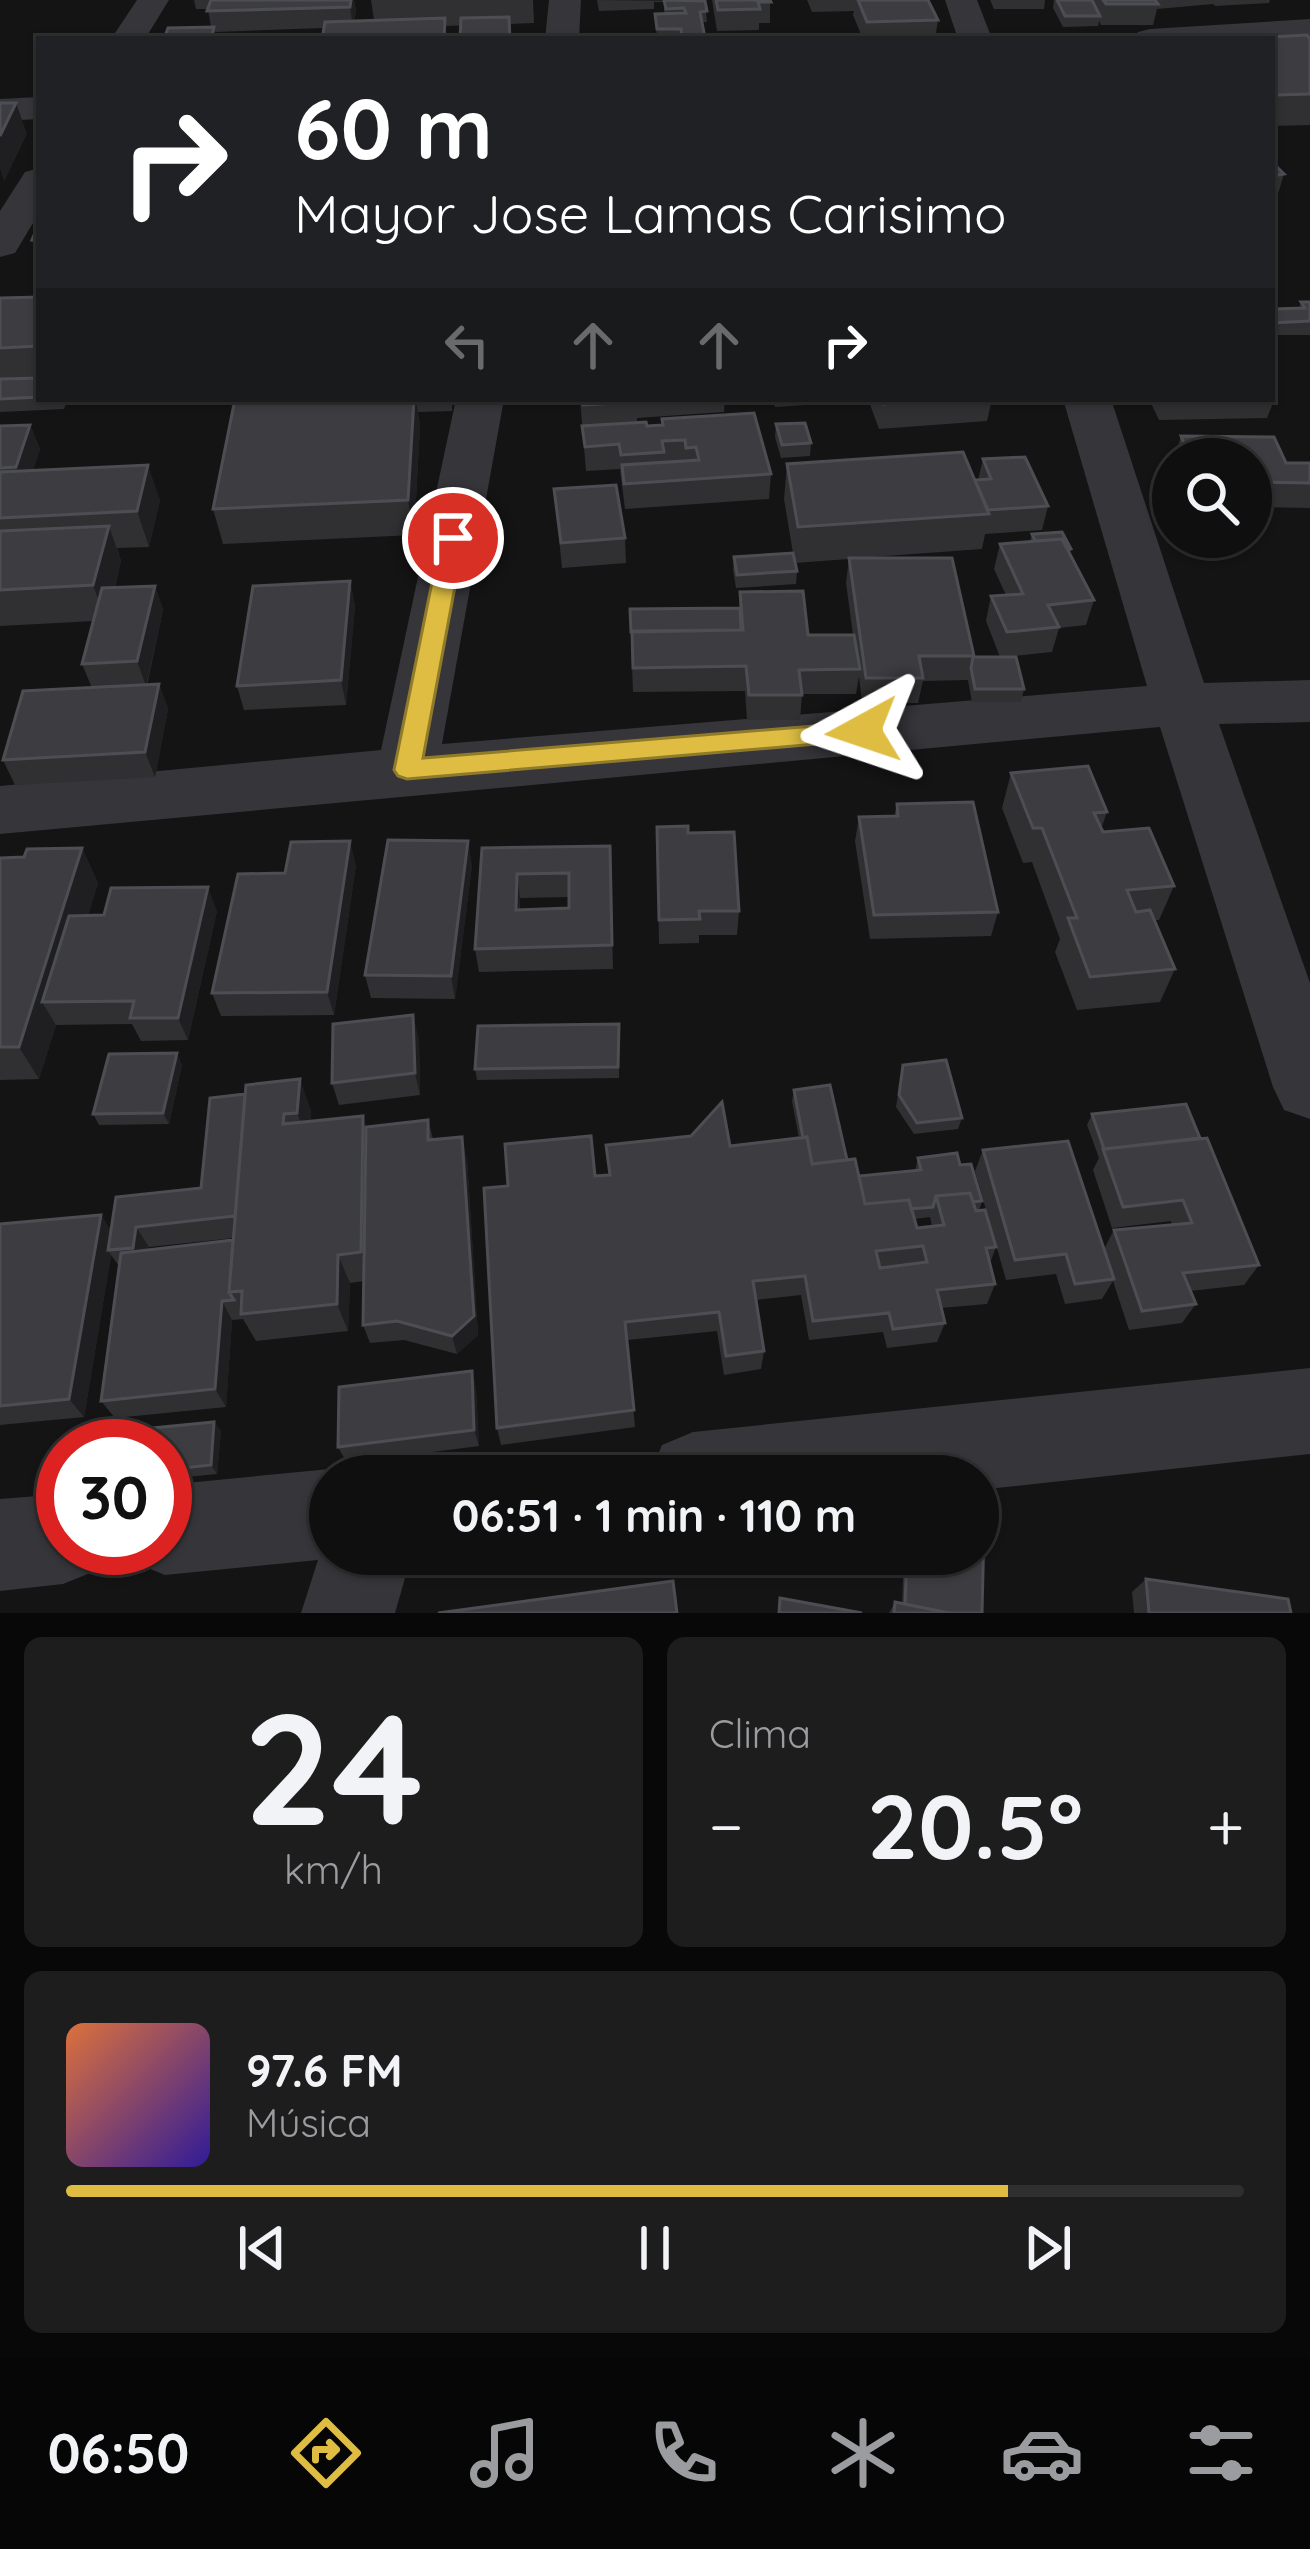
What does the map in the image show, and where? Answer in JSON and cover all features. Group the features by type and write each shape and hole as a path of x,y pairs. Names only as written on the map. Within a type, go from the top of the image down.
{"street":[{"path":"130,36 153,0"},
{"path":"562,36 566,0"},
{"path":"961,0 974,36"},
{"path":"1194,36 1310,28"},
{"path":"0,110 36,108"},
{"path":"0,244 36,185"},
{"path":"407,770 479,402"},
{"path":"1089,402 1182,704 1310,1088"},
{"path":"0,810 1182,704 1310,701"},
{"path":"892,1455 1310,1411"},
{"path":"192,1527 309,1516"},
{"path":"0,1546 36,1542"},
{"path":"348,1613 360,1575"}],"building":[{"path":"211,0 351,0 350,7 207,11"},
{"path":"664,0 705,1 707,11 700,12 705,36 657,29 655,14 686,13 684,8 666,9"},
{"path":"716,0 771,2 758,2 760,9 718,10"},
{"path":"858,0 928,0 938,20 867,22"},
{"path":"1057,0 1092,0 1100,16 1065,16"},
{"path":"1103,0 1155,0 1158,4 1106,4"},
{"path":"509,17 510,36 460,36 461,18"},
{"path":"445,18 444,36 323,36 325,22"},
{"path":"214,27 212,36 165,36 168,28"},
{"path":"1307,35 1310,39 1310,94 1275,92 1275,37"},
{"path":"0,103 16,103 0,136"},
{"path":"36,297 36,346 0,348 0,298"},
{"path":"1301,302 1310,302 1310,321 1275,323 1275,309 1305,308"},
{"path":"36,378 36,397 0,399 0,379"},
{"path":"234,402 414,402 408,500 213,509"},
{"path":"754,413 771,474 624,484 622,465 699,460 696,447 686,448 685,440 662,441 664,452 621,455 619,444 585,447 582,426 663,425 662,419"},
{"path":"805,423 811,443 782,445 776,424"},
{"path":"30,425 16,467 0,468 0,426"},
{"path":"1274,437 1286,463 1310,463 1310,483 1272,482 1272,438 1182,438"},
{"path":"963,452 989,514 798,527 787,464"},
{"path":"1025,457 1048,506 988,510 975,480 991,479 983,459"},
{"path":"148,465 137,511 0,518 0,472"},
{"path":"616,485 625,538 561,543 554,489"},
{"path":"109,526 93,585 0,590 0,531"},
{"path":"1062,532 1071,549 1062,539 1035,541 1032,534"},
{"path":"1062,539 1094,600 1048,605 1059,627 1007,632 991,596 1023,594 1000,544"},
{"path":"793,553 797,571 737,575 734,557"},
{"path":"849,558 952,558 974,656 919,656 923,678 866,678"},
{"path":"350,581 341,680 237,686 253,586"},
{"path":"155,586 137,661 82,664 102,588"},
{"path":"803,591 808,635 854,635 860,669 799,670 802,695 749,695 746,666 633,668 632,631 743,630 740,592"},
{"path":"740,608 741,630 631,632 630,609"},
{"path":"973,657 1016,657 1024,689 975,689"},
{"path":"159,684 145,752 3,760 23,691"},
{"path":"1088,766 1107,812 1094,813 1103,832 1149,828 1174,886 1127,890 1136,912 1150,910 1175,969 1090,977 1068,918 1077,918 1042,828 1033,828 1011,773"},
{"path":"973,802 998,912 874,915 859,817 898,816 897,804"},
{"path":"688,826 688,833 734,832 739,911 699,911 700,919 659,920 657,827"},
{"path":"388,840 468,841 451,976 365,975"},
{"path":"350,841 327,992 212,993 238,874 285,873 291,842"},
{"path":"610,846 612,945 475,949 482,848","holes":["569,873 569,908 516,910 517,874"]},
{"path":"82,848 19,1047 0,1047 0,858 24,857 27,849"},
{"path":"208,887 178,1018 130,1018 134,1001 42,1002 69,916 104,915 111,888"},
{"path":"413,1015 415,1073 332,1083 333,1024"},
{"path":"619,1024 618,1067 475,1069 478,1026"},
{"path":"177,1053 163,1113 93,1114 109,1054"},
{"path":"946,1060 962,1118 917,1123 899,1095 903,1065"},
{"path":"300,1079 297,1113 284,1114 283,1124 363,1116 361,1252 338,1255 337,1304 241,1314 242,1291 229,1292 246,1085"},
{"path":"830,1085 847,1160 812,1164 794,1090"},
{"path":"245,1094 235,1216 136,1227 133,1248 108,1250 116,1197 201,1188 210,1098"},
{"path":"722,1102 730,1146 807,1137 812,1164 855,1159 865,1204 909,1200 917,1228 944,1225 936,1196 970,1193 976,1211 985,1210 996,1247 986,1248 995,1284 937,1290 945,1323 893,1329 889,1313 813,1321 805,1276 753,1281 764,1351 726,1356 719,1312 625,1322 634,1410 497,1428 484,1188 508,1186 505,1144 591,1136 595,1176 610,1175 606,1145 691,1136","holes":["923,1246 927,1262 880,1268 876,1251"]},
{"path":"1186,1104 1200,1138 1104,1149 1092,1114"},
{"path":"428,1120 428,1140 462,1137 474,1316 452,1336 397,1321 363,1325 366,1127"},
{"path":"1207,1138 1259,1265 1183,1273 1196,1304 1142,1311 1114,1230 1192,1223 1183,1200 1123,1207 1103,1149"},
{"path":"1068,1141 1114,1279 1075,1284 1066,1254 1015,1260 983,1150"},
{"path":"957,1153 960,1165 971,1164 982,1201 973,1202 970,1193 936,1196 933,1207 911,1209 909,1200 865,1204 859,1176 921,1170 918,1158"},
{"path":"101,1215 69,1399 0,1406 0,1224"},
{"path":"233,1240 229,1292 234,1300 222,1301 215,1389 101,1401 121,1253"},
{"path":"472,1371 474,1430 338,1447 339,1387"},
{"path":"214,1422 211,1465 192,1467 192,1424"},
{"path":"906,1575 983,1575 982,1613 949,1613 905,1604"},
{"path":"1146,1579 1288,1599 1291,1613 1149,1613"},
{"path":"673,1581 677,1613 438,1613"},
{"path":"780,1598 862,1613 779,1613"},
{"path":"895,1602 949,1613 894,1613"}],"route":[{"path":"453,538 407,770 863,731"}]}
